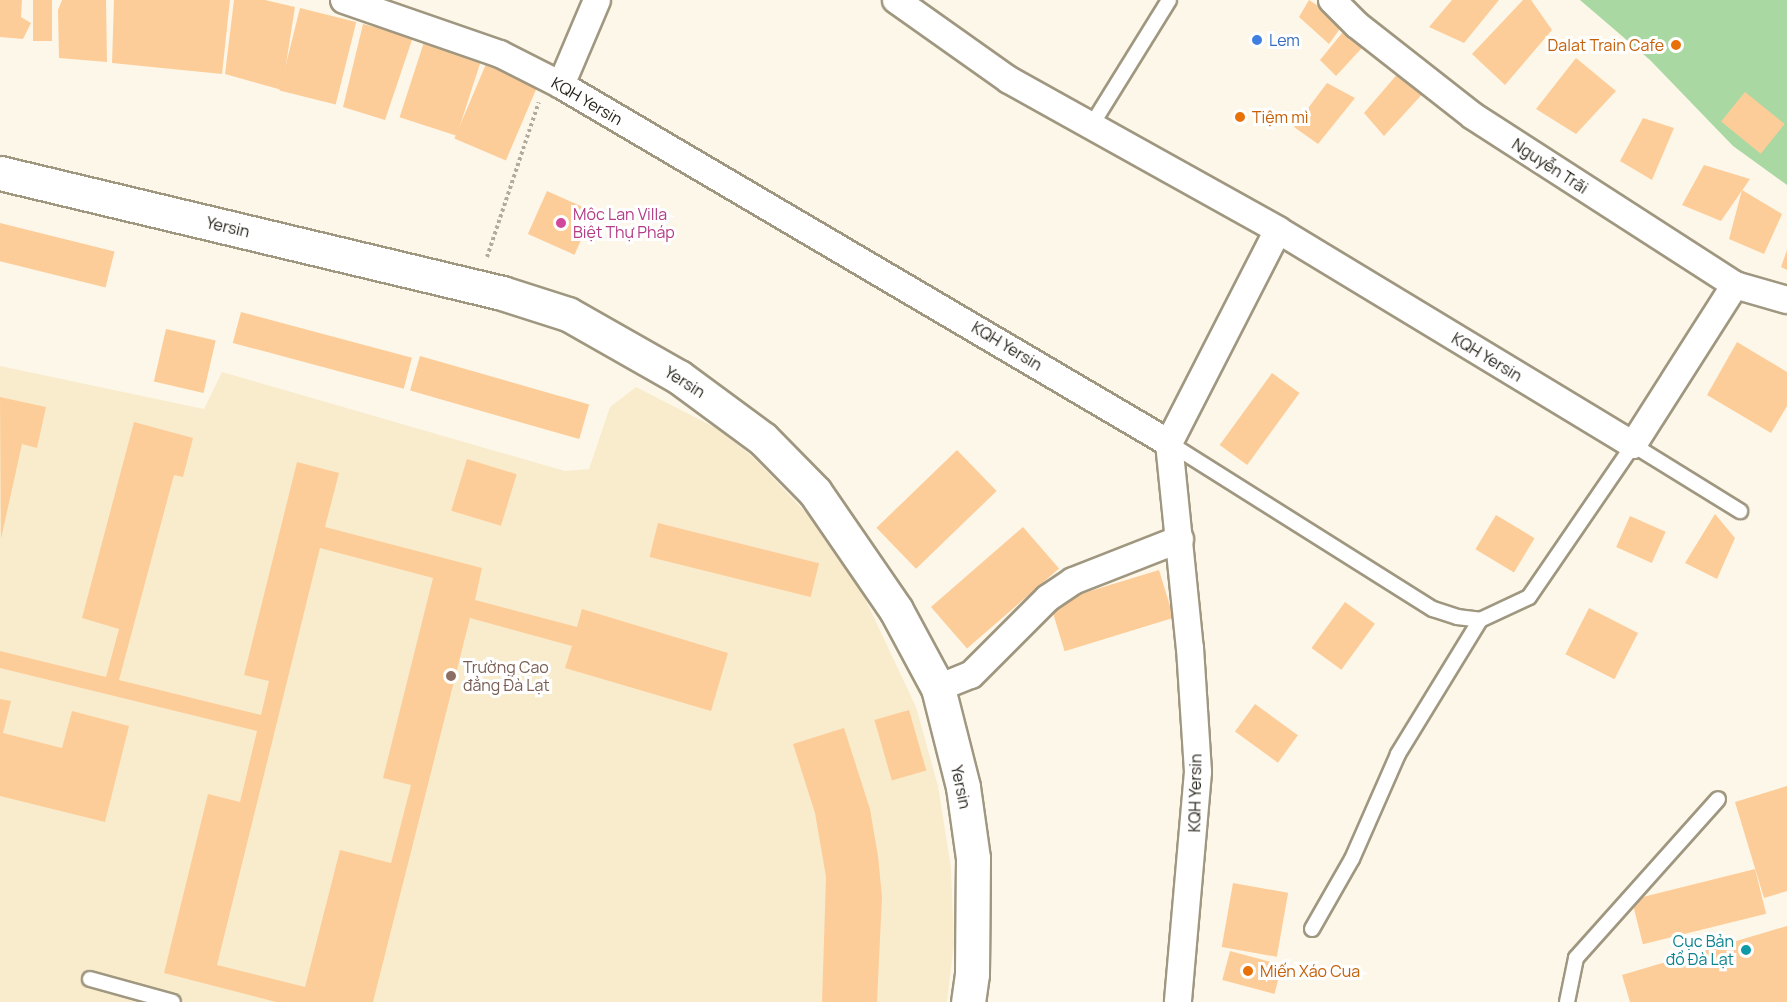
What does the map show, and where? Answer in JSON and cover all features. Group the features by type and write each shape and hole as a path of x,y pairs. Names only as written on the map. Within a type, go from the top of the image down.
{"street":[{"name":"KQH Yersin","path":"345,0 382,6 500,54 554,81 1169,443 1180,539 1198,772 1178,1002"},
{"path":"554,81 597,0"},
{"name":"KQH Yersin","path":"896,0 1009,80 1278,230 1633,445"},
{"name":"Nguyễn Trãi","path":"1332,0 1357,25 1473,116 1735,285 1787,300"},
{"name":"Yersin","path":"0,173 502,293 568,314 621,342 717,402 763,439 815,492 896,610 938,688 963,787 973,858 972,974 968,1002"},
{"path":"1169,443 1278,230"},
{"path":"1633,445 1735,285"},
{"path":"938,688 971,675 1048,598 1073,581 1180,539"}],"lane":[{"path":"1090,126 1169,0"},
{"path":"1169,443 1433,609 1480,620"},
{"path":"1312,929 1352,859 1398,754 1480,620 1528,597 1633,445"},
{"name":"KQH Yersin","path":"1633,445 1740,512"},
{"path":"1566,1002 1576,958 1718,799"},
{"path":"90,979 173,1002"}],"path":[{"path":"483,267 554,81"}],"shaded area":[{"name":"Trường Cao đẳng Đà Lạt","path":"0,366 204,409 222,372 565,471 589,469 610,407 636,387 718,429 754,458 813,520 861,590 916,707 938,786 951,868 954,943 947,1002 0,1002"}],"green space":[{"path":"1580,0 1787,0 1787,185 1733,146 1650,60"}],"building":[{"path":"0,0 22,0 21,17 31,23 23,39 0,37"},
{"path":"33,0 52,0 52,41 33,41"},
{"path":"62,0 106,0 107,62 59,58 58,10"},
{"path":"114,0 230,0 222,74 112,63"},
{"path":"234,0 265,0 295,7 282,90 225,74"},
{"path":"1309,0 1344,23 1329,44 1299,17"},
{"path":"1452,0 1499,0 1464,43 1429,27"},
{"path":"1523,0 1531,0 1552,30 1505,85 1472,54"},
{"path":"300,8 356,22 336,105 279,90"},
{"path":"363,24 413,37 385,120 343,107"},
{"path":"1347,27 1371,38 1336,76 1320,60"},
{"path":"424,42 481,61 457,136 400,117"},
{"path":"1576,58 1616,91 1576,134 1536,109"},
{"path":"486,64 538,86 506,160 454,139"},
{"path":"1405,65 1426,90 1384,136 1364,113"},
{"path":"1327,83 1355,98 1318,144 1294,127"},
{"path":"1745,92 1785,124 1761,154 1721,122"},
{"path":"1643,118 1674,128 1652,180 1620,161"},
{"path":"1704,165 1750,179 1721,221 1682,205"},
{"path":"1742,190 1782,214 1764,254 1729,239"},
{"name":"Mộc Lan Villa Biệt Thự Pháp","path":"547,191 594,212 574,255 528,234"},
{"path":"0,223 114,252 106,287 0,261"},
{"path":"1787,250 1787,270 1781,267"},
{"path":"241,312 412,358 404,389 233,343"},
{"path":"166,329 216,340 204,393 154,382"},
{"path":"1737,342 1787,372 1787,406 1771,433 1707,395"},
{"path":"420,356 589,405 579,439 410,391"},
{"path":"1272,373 1300,393 1247,465 1220,445"},
{"path":"0,397 46,407 37,448 22,444 1,539"},
{"path":"134,422 193,438 183,477 174,475 119,680 261,715 269,681 244,675 297,462 339,473 325,527 482,568 475,600 577,627 582,609 728,653 711,711 565,668 572,646 470,618 373,1002 276,1002 164,973 208,794 240,802 257,731 0,668 0,651 106,677 119,629 82,618","holes":["320,548 433,578 383,778 411,785 391,863 340,850 305,987 217,965"]},
{"path":"957,450 997,491 916,569 876,528"},
{"path":"467,459 517,474 501,526 451,511"},
{"path":"1715,514 1735,538 1717,579 1685,563"},
{"path":"1496,515 1535,538 1514,572 1475,549"},
{"path":"1630,516 1666,532 1652,563 1616,547"},
{"path":"658,523 819,563 811,597 650,557"},
{"path":"1023,527 1059,569 967,649 931,607"},
{"path":"1159,570 1174,618 1065,651 1050,603"},
{"path":"1345,602 1375,624 1341,670 1311,648"},
{"path":"1589,608 1638,633 1614,679 1565,654"},
{"path":"0,699 11,701 3,733 62,748 72,711 129,726 105,822 0,796"},
{"path":"1255,704 1298,735 1278,763 1235,732"},
{"path":"909,710 926,771 892,780 874,720"},
{"path":"844,728 870,809 878,856 882,897 877,1002 822,1002 826,877 815,813 793,744"},
{"path":"1787,786 1787,891 1764,898 1735,802"},
{"path":"1755,869 1766,914 1643,944 1632,900"},
{"path":"1233,883 1288,893 1277,957 1222,947"},
{"name":"Cục Bản đồ Đà Lạt","path":"1787,926 1787,1002 1630,1002 1622,975"},
{"path":"1230,951 1282,965 1274,994 1222,980"}],"place":[{"name":"Lem","path":"1257,40"},
{"name":"Dalat Train Cafe","path":"1676,45"},
{"name":"Tiệm mì","path":"1240,117"},
{"name":"Mộc Lan Villa Biệt Thự Pháp","path":"561,223"},
{"name":"Trường Cao đẳng Đà Lạt","path":"451,676"},
{"name":"Cục Bản đồ Đà Lạt","path":"1746,950"},
{"name":"Miến Xáo Cua","path":"1248,971"}]}
